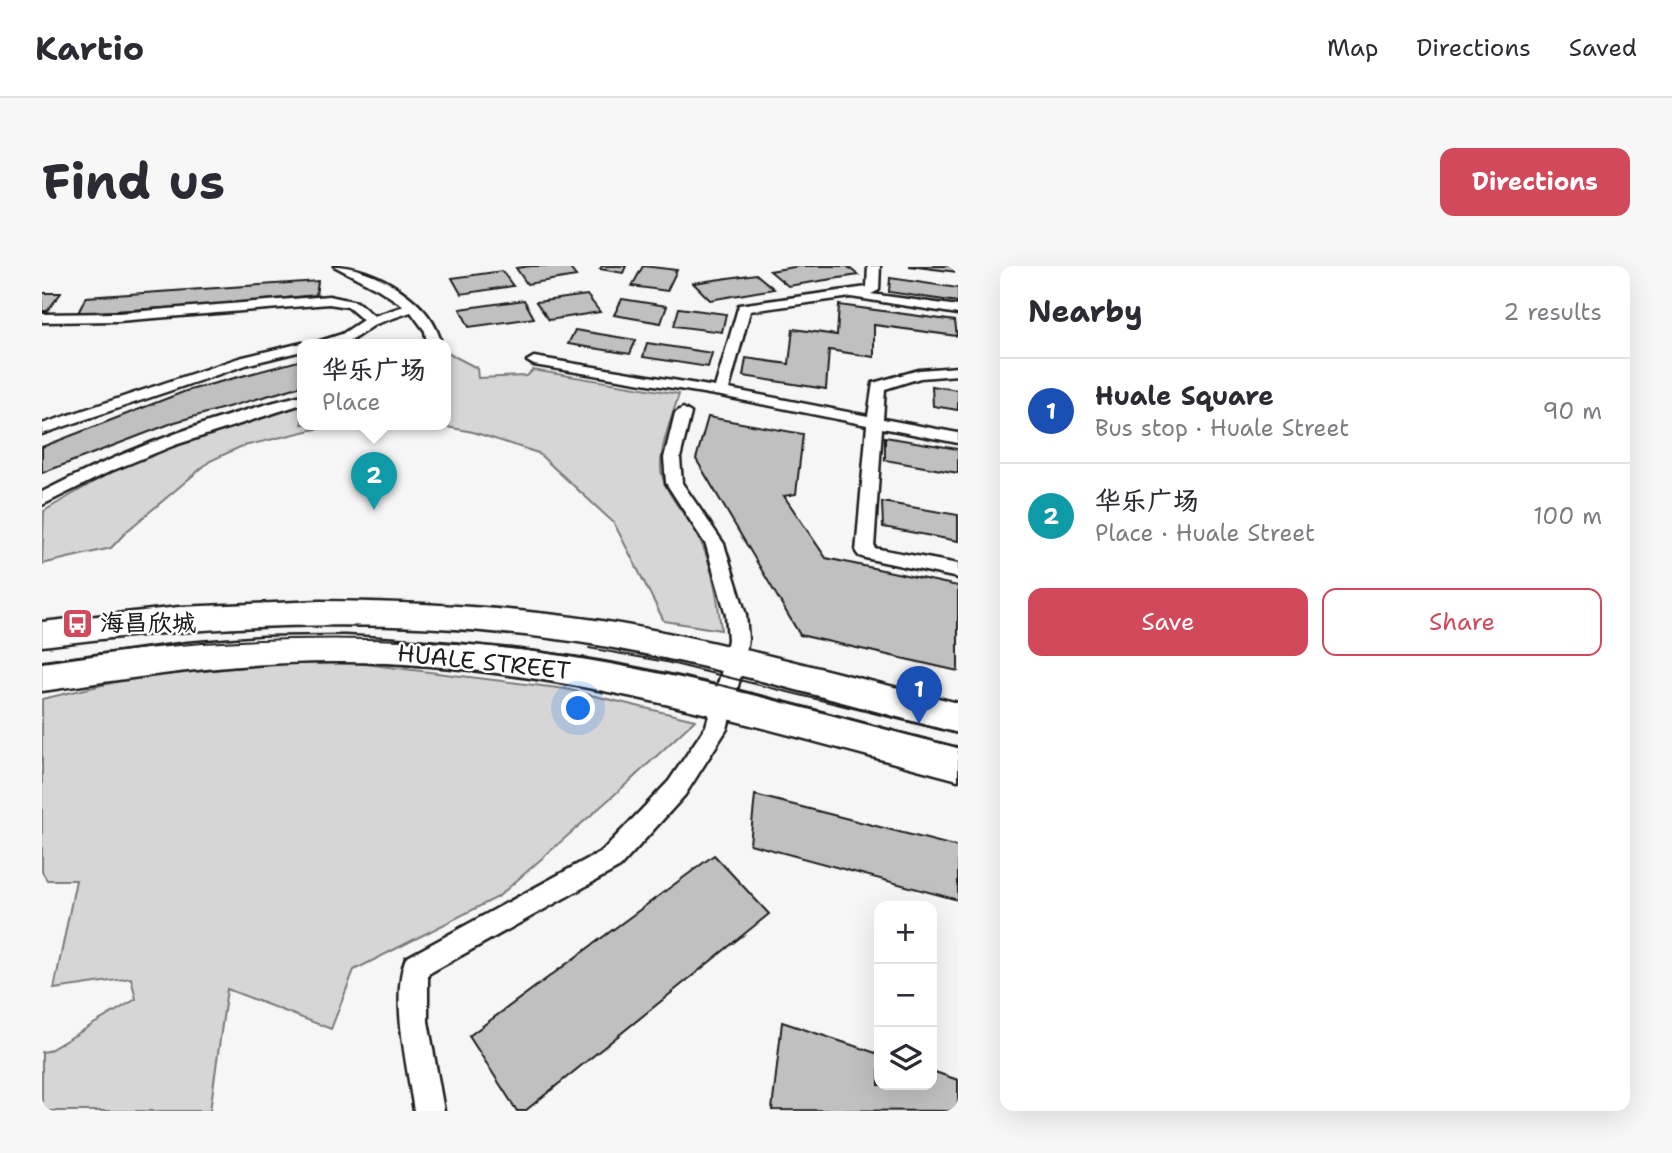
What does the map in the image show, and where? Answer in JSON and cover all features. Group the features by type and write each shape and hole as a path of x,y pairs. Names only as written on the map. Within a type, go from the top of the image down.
{"highway":[{"name":"HUALE STREET","path":"42,634 110,624 270,614 431,617 596,633 734,663 958,718"},
{"name":"HUALE STREET","path":"42,677 187,656 263,650 424,653 586,673 723,704 958,764"}],"street":[{"path":"340,266 393,290 430,327 432,339"},
{"path":"721,392 744,308 873,290 874,266"},
{"path":"845,294 958,310"},
{"path":"42,318 130,317 328,300 348,301 360,307 371,321"},
{"path":"339,339 347,337 371,321 412,307"},
{"path":"42,429 244,361 297,348"},
{"path":"534,361 721,392 958,438"},
{"path":"958,371 919,373 878,386 865,552 958,571"},
{"path":"42,499 89,473 152,446 297,401"},
{"path":"429,1111 414,1021 415,967 611,859 677,788 716,729 734,663 738,639 736,615 715,544 674,484 672,458 683,413"}],"shaded area":[{"path":"451,355 477,368 478,378 527,376 533,370 679,394 663,445 661,472 668,490 695,530 706,554 716,591 721,630 664,621 614,523 538,453 451,428"},
{"path":"297,407 297,430 312,430 240,447 210,461 127,531 111,548 42,564 44,511 121,466 253,418"},
{"path":"324,659 566,689 695,720 498,897 354,970 331,1029 227,989 210,1111 42,1111 42,1052 136,999 131,978 54,989 76,880 47,880 42,872 42,699 133,678"}],"building":[{"path":"568,266 576,276 527,284 516,268"},
{"path":"602,266 626,266 623,273 600,269"},
{"path":"643,266 677,270 667,291 632,286"},
{"path":"800,266 847,266 858,275 788,286 770,271"},
{"path":"909,266 958,266 958,272"},
{"path":"502,271 513,286 461,294 452,278"},
{"path":"756,274 774,289 710,300 693,283"},
{"path":"890,278 958,288 958,302 889,292"},
{"path":"318,281 316,295 217,305 78,313 86,297"},
{"path":"42,293 61,293 47,311 42,311"},
{"path":"587,295 600,312 549,320 536,302"},
{"path":"622,299 667,306 661,323 614,315"},
{"path":"524,300 534,318 469,327 460,309"},
{"path":"839,305 955,321 957,336 874,325 874,357 829,350 826,389 743,376 746,358 789,364 793,329 837,335"},
{"path":"679,308 726,314 722,332 674,326"},
{"path":"575,330 636,340 630,354 568,344"},
{"path":"647,343 712,353 708,367 643,357"},
{"path":"297,361 297,387 175,422 42,473 42,447 186,391"},
{"path":"932,386 958,390 958,410 933,406"},
{"path":"708,417 803,434 796,494 784,496 826,558 958,586 958,671 800,635 696,459"},
{"path":"885,437 958,449 958,473 885,460"},
{"path":"882,502 958,515 958,541 883,527"},
{"path":"755,795 958,847 958,900 750,844"},
{"path":"714,855 769,914 525,1111 517,1111 469,1036"},
{"path":"782,1022 874,1052 874,1090 937,1090 937,1073 958,1080 958,1111 772,1110"}],"tram line":[{"path":"42,661 177,645 312,638 446,642 514,648 581,657 676,675 958,747"},
{"path":"589,648 666,662 958,734"}],"place":[{"name":"华乐广场","path":"374,510"},
{"name":"海昌欣城","path":"77,623"},
{"name":"Huale Square","path":"919,724"}]}
